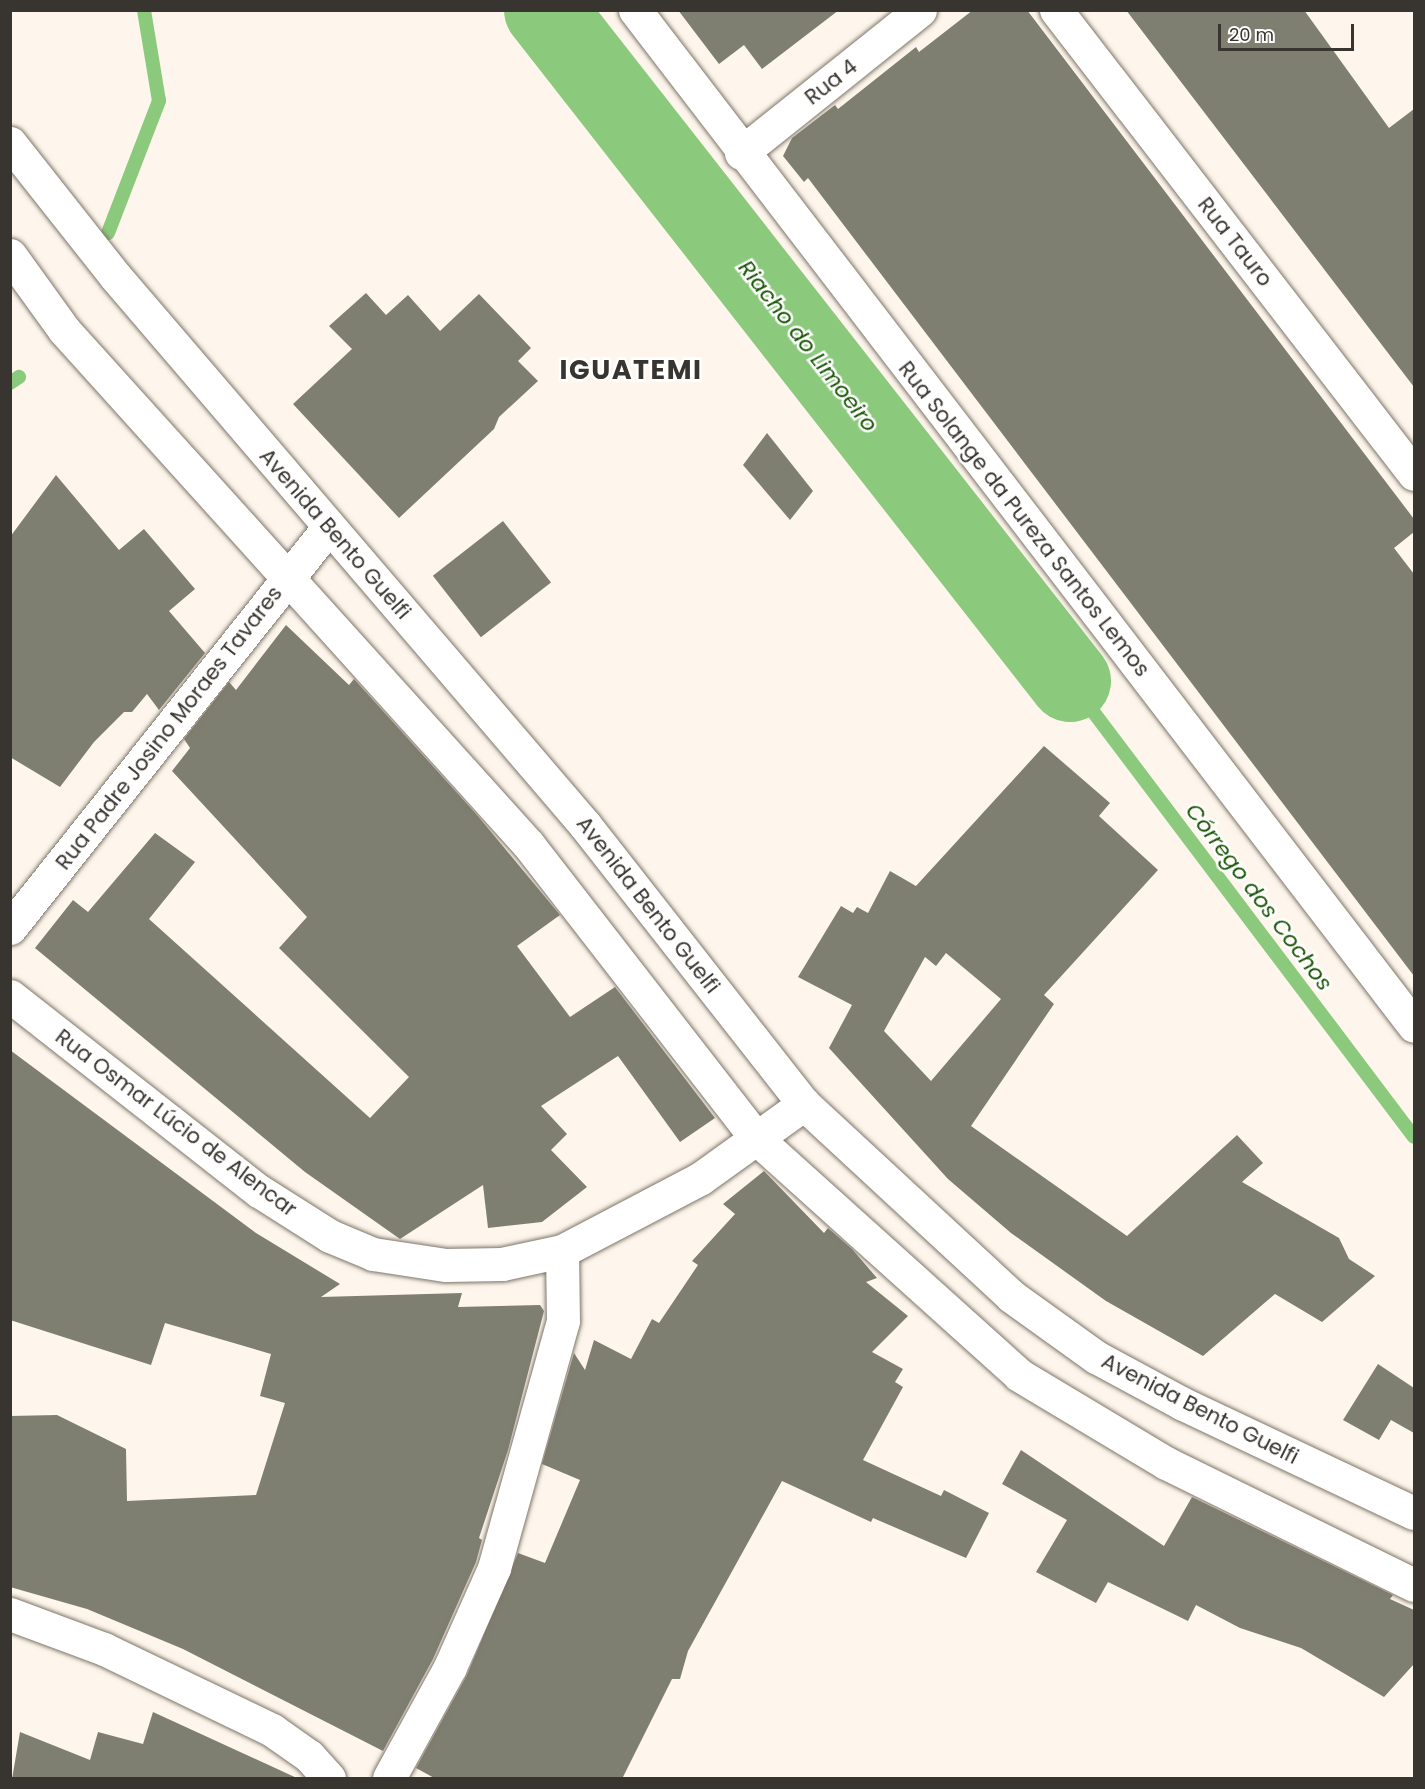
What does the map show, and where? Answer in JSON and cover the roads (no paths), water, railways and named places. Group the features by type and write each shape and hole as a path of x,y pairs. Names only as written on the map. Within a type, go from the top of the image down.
{"street":[{"name":"Rua Solange da Pureza Santos Lemos","path":"635,10 741,153 1414,1026"},
{"name":"Rua 4","path":"741,153 920,10"},
{"name":"Rua Tauro","path":"1056,10 1414,474"},
{"name":"Avenida Bento Guelfi","path":"10,143 115,276 328,528 476,694 585,825 804,1104 1011,1296 1096,1357 1183,1404 1414,1513"},
{"path":"10,255 64,330 528,844 755,1137 1019,1375 1166,1463 1414,1585"},
{"name":"Rua Padre Josino Moraes Tavares","path":"10,928 328,528"},
{"name":"Rua Osmar Lúcio de Alencar","path":"10,996 259,1191 330,1236 373,1254 446,1265 502,1264 562,1251 701,1178 804,1104"},
{"path":"389,1779 450,1667 494,1568 563,1321 562,1251"},
{"path":"10,1614 104,1649 272,1730 309,1756 329,1779"}],"waterway":[{"path":"108,233 159,101 144,10"},
{"name":"Riacho do Limoeiro","path":"545,10 1070,681"},
{"path":"10,383 19,377"},
{"name":"Córrego dos Cochos","path":"1070,681 1414,1137"}],"district":[{"name":"IGUATEMI","path":"631,370"}]}
